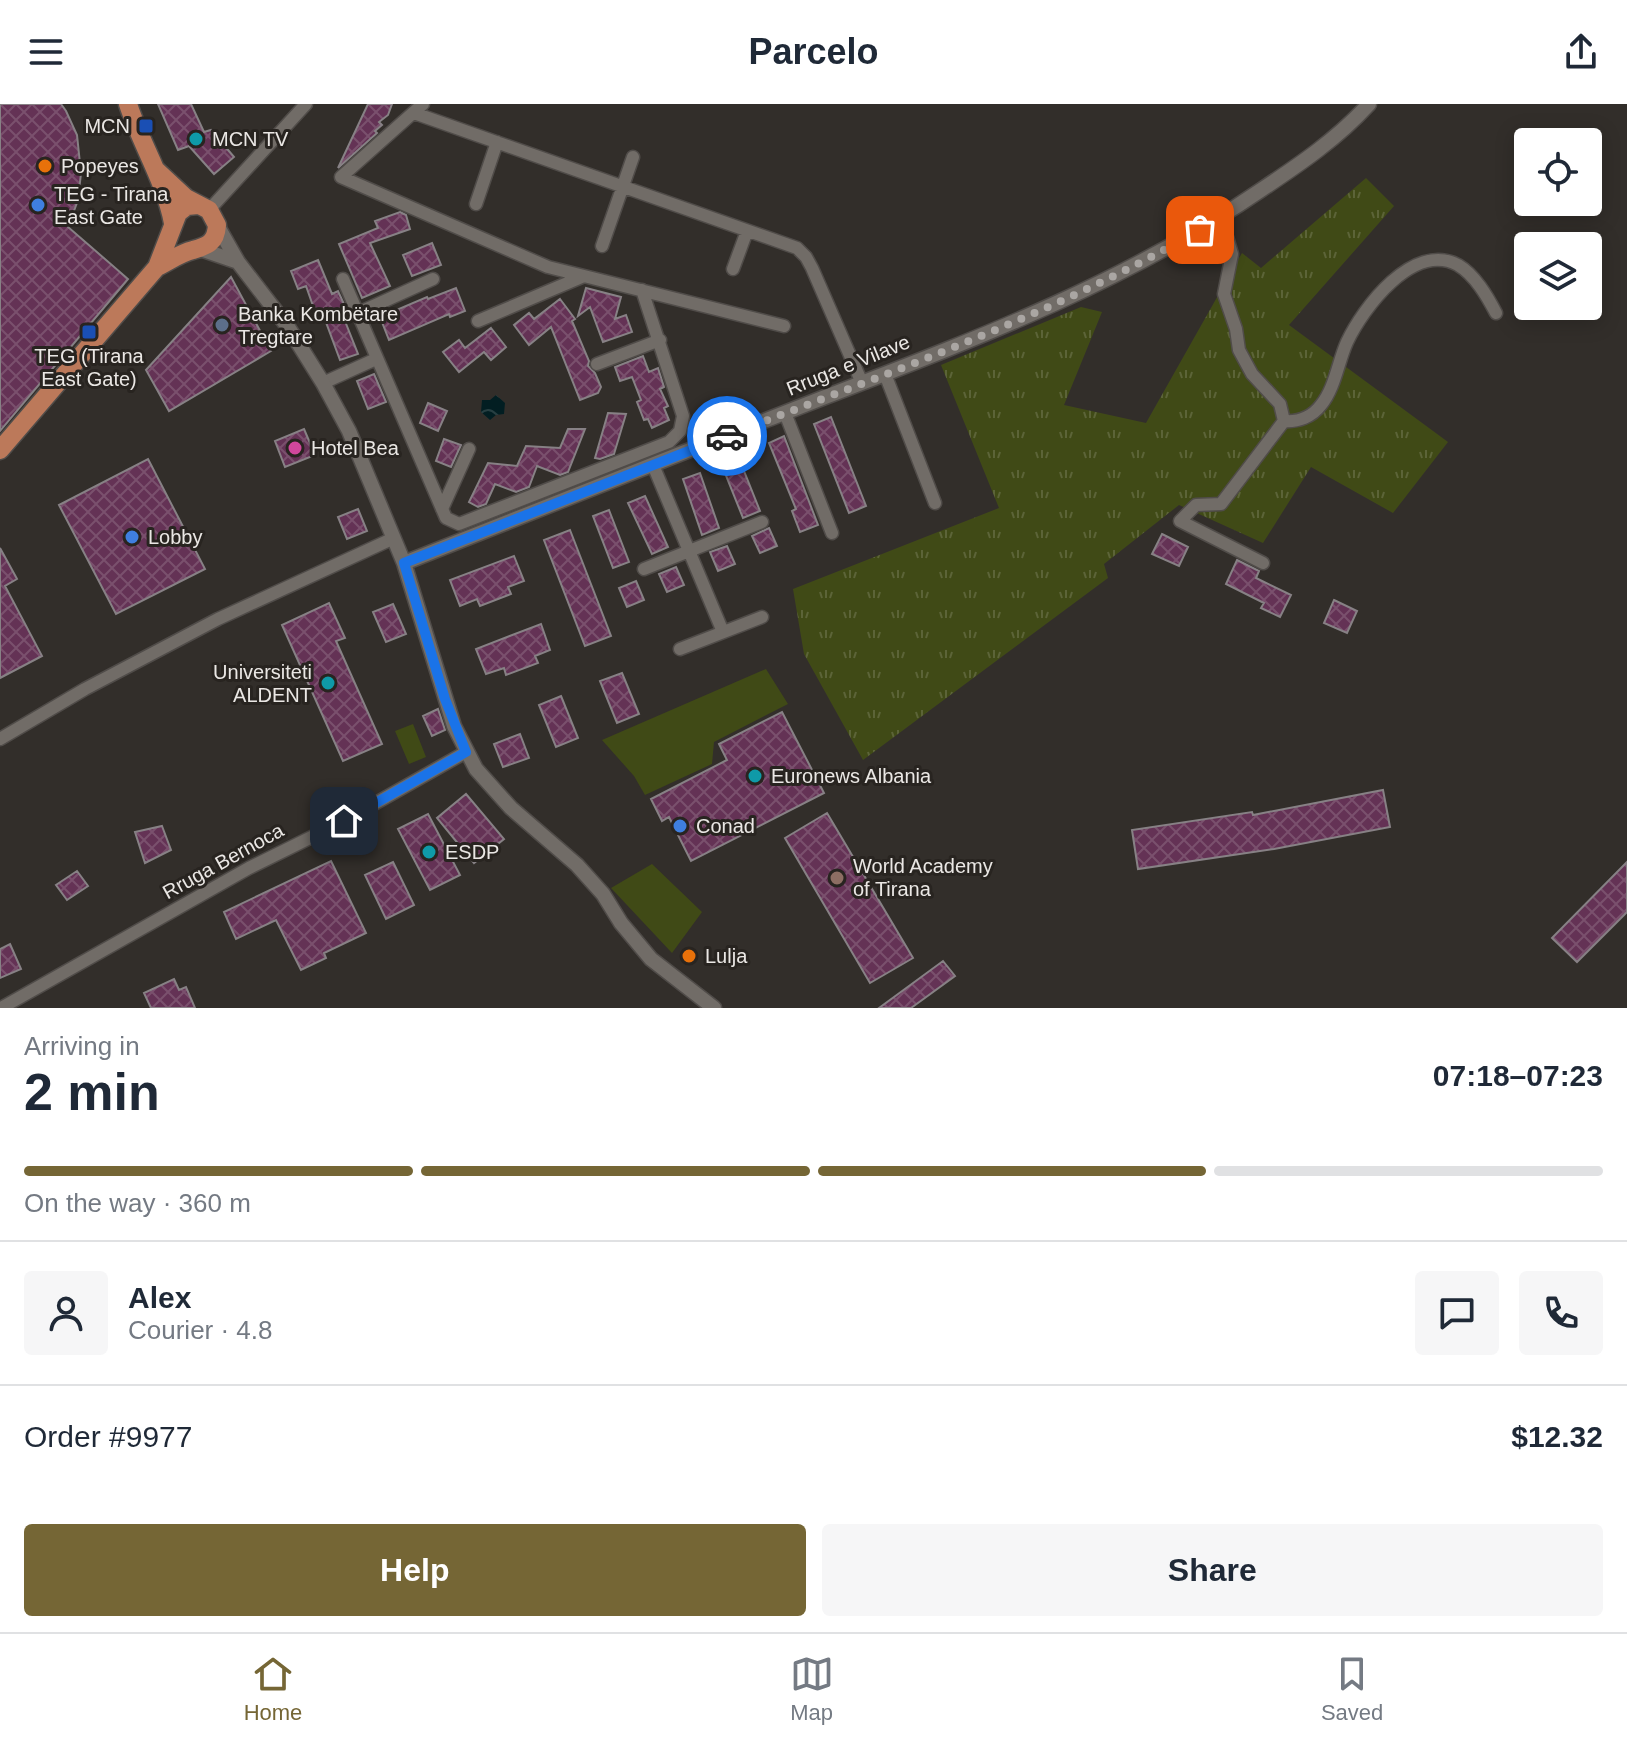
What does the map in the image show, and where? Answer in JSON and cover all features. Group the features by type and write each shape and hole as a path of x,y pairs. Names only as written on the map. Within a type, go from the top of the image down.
{"main road":[{"path":"128,104 140,141 156,170 180,244 197,249"},
{"path":"156,170 181,194 208,213 215,238 157,267"},
{"path":"0,450 157,267 182,209 208,213"}],"street":[{"path":"306,104 208,213 238,262 288,327 323,383 362,460 404,563 445,699 466,752 488,785 577,865 603,894 621,923 651,959 714,1008"},
{"name":"Rruga e Vilave","path":"404,563 1012,324 1119,275 1217,220 1324,147 1369,104"},
{"path":"784,326 548,267 341,177 419,108 497,142 797,248 806,257 862,383"},
{"path":"476,204 497,142"},
{"path":"602,246 633,157"},
{"path":"1217,220 1232,254 1224,294 1236,329 1239,350 1252,374 1280,404 1284,421"},
{"path":"733,269 747,231"},
{"path":"197,249 238,262"},
{"path":"1284,421 1296,422 1320,408 1348,341 1382,289 1416,266 1439,261 1457,264 1486,295 1496,313"},
{"path":"478,321 584,276"},
{"path":"343,279 442,509 450,521 464,524 669,442 680,431 683,416 642,290"},
{"path":"358,313 433,279"},
{"path":"597,364 660,340"},
{"path":"323,383 376,359"},
{"path":"885,374 935,503"},
{"path":"785,413 832,533"},
{"path":"1263,563 1181,523 1180,519 1196,505 1221,504 1284,421"},
{"path":"680,431 692,450"},
{"path":"442,509 469,449"},
{"path":"653,465 723,632"},
{"path":"644,569 762,522"},
{"path":"0,739 85,689 218,619 394,538"},
{"path":"680,649 762,617"},
{"name":"Rruga Bernoca","path":"1,1008 249,868 344,821 466,752"}],"green space":[{"path":"1366,178 1394,206 1289,325 1448,442 1393,513 1311,467 1263,543 1179,505 1104,564 1108,578 863,760 804,654 793,589 999,508 941,365 1081,307 1102,312 1064,405 1146,423 1242,253 1261,268"},
{"path":"766,669 788,704 714,742 712,764 645,795 634,776 602,740"},
{"path":"413,724 426,757 409,764 395,731"},
{"path":"652,864 702,912 672,953 611,888"}],"water":[{"path":"496,395 505,403 504,414 490,420 481,412 482,400 490,400"}],"building":[{"path":"0,104 61,104 77,135 81,173 78,200 68,227 128,279 0,431"},
{"name":"MCN TV","path":"158,104 191,104 204,132 211,130 234,157 214,174 189,146 178,150"},
{"path":"368,104 392,104 388,115 379,122 382,125 375,131 377,133 338,168"},
{"path":"400,212 406,215 410,229 370,243 390,286 362,298 339,244 378,228 375,221"},
{"path":"432,243 441,265 412,276 403,255"},
{"path":"318,260 332,294 338,291 346,309 341,311 358,354 340,360 324,317 318,320 306,286 298,289 291,271"},
{"name":"Banka Kombëtare Tregtare","path":"231,277 271,351 169,411 146,370"},
{"path":"456,288 465,311 450,317 449,314 389,340 380,317"},
{"path":"586,288 621,297 615,319 626,315 632,332 603,342 590,307 578,316"},
{"path":"560,299 575,319 572,321 589,361 588,366 601,387 598,393 580,400 551,327 529,345 514,325 529,313 534,319"},
{"path":"491,328 506,347 491,360 484,352 459,372 443,352 459,340 465,348"},
{"path":"643,356 649,372 658,368 664,387 660,389 668,406 664,408 669,420 652,428 648,419 644,420 637,402 641,400 632,377 620,381 615,367"},
{"path":"374,374 386,402 368,409 357,381"},
{"path":"428,403 447,411 438,431 420,423"},
{"path":"608,413 626,414 614,454 595,458"},
{"path":"831,417 866,506 849,513 814,424"},
{"name":"Hotel Bea","path":"304,429 315,455 285,467 275,441"},
{"path":"568,429 585,429 568,472 560,475 537,466 529,487 516,492 495,484 486,504 478,507 469,502 488,463 517,466 526,446 560,448"},
{"path":"784,436 818,525 800,532 792,511 796,509 769,443"},
{"path":"444,439 461,445 451,467 436,461"},
{"path":"738,456 760,511 743,518 721,463"},
{"name":"Lobby","path":"148,459 205,569 116,614 59,505"},
{"path":"700,473 719,528 702,535 683,479"},
{"path":"645,496 668,547 652,554 628,503"},
{"path":"358,509 367,531 347,539 338,517"},
{"path":"609,510 629,562 613,568 593,516"},
{"path":"769,528 777,546 760,553 752,536"},
{"path":"570,530 611,636 585,646 544,540"},
{"path":"1162,534 1188,547 1179,566 1152,554"},
{"path":"727,546 735,564 718,571 710,552"},
{"path":"0,548 17,579 5,586 42,656 0,678"},
{"path":"514,556 524,581 508,587 511,594 480,606 477,599 460,606 450,580"},
{"path":"1237,560 1259,571 1256,578 1291,595 1280,617 1261,608 1264,603 1226,584"},
{"path":"676,567 684,585 667,592 659,574"},
{"path":"636,581 644,600 627,607 619,588"},
{"path":"1334,600 1357,611 1347,633 1324,623"},
{"name":"Universiteti ALDENT","path":"329,603 345,638 336,641 382,744 343,761 282,625"},
{"path":"393,604 406,634 386,642 373,612"},
{"path":"541,624 550,650 535,656 538,663 506,675 504,668 486,674 476,649"},
{"path":"622,673 639,714 617,723 600,681"},
{"path":"561,696 578,738 556,747 539,705"},
{"path":"438,709 445,730 432,736 423,716"},
{"name":"Euronews Albania","path":"782,712 824,793 691,861 669,817 662,821 651,799 727,760 719,744"},
{"path":"520,734 529,758 503,767 494,744"},
{"path":"1383,790 1390,827 1274,849 1138,869 1132,830 1252,812 1253,815"},
{"path":"466,794 504,839 474,863 437,818"},
{"name":"World Academy of Tirana","path":"827,813 913,958 870,983 785,838"},
{"name":"ESDP","path":"428,814 460,875 430,890 398,829"},
{"path":"162,826 171,850 145,863 135,832"},
{"path":"331,861 366,933 324,953 326,958 301,970 276,920 236,939 224,912"},
{"path":"393,862 414,905 386,919 365,875"},
{"path":"1627,862 1627,912 1577,962 1552,938"},
{"path":"77,871 88,886 67,900 56,885"},
{"path":"10,944 21,969 0,978 0,949"},
{"path":"943,961 955,976 911,1008 879,1008"},
{"path":"174,979 179,990 186,987 195,1008 151,1008 144,993"}],"way so far":[{"path":"727,436 1012,324 1143,263 1200,230"}],"place":[{"name":"MCN","path":"146,126"},
{"name":"MCN TV","path":"196,139"},
{"name":"Popeyes","path":"45,166"},
{"name":"TEG - Tirana East Gate","path":"38,205"},
{"name":"Banka Kombëtare Tregtare","path":"222,325"},
{"name":"TEG (Tirana East Gate)","path":"89,332"},
{"name":"Hotel Bea","path":"295,448"},
{"name":"Lobby","path":"132,537"},
{"name":"Universiteti ALDENT","path":"328,683"},
{"name":"Euronews Albania","path":"755,776"},
{"name":"Conad","path":"680,826"},
{"name":"ESDP","path":"429,852"},
{"name":"World Academy of Tirana","path":"837,878"},
{"name":"Lulja","path":"689,956"}],"route":[{"path":"344,821 466,752 445,699 404,563 727,436"}]}
